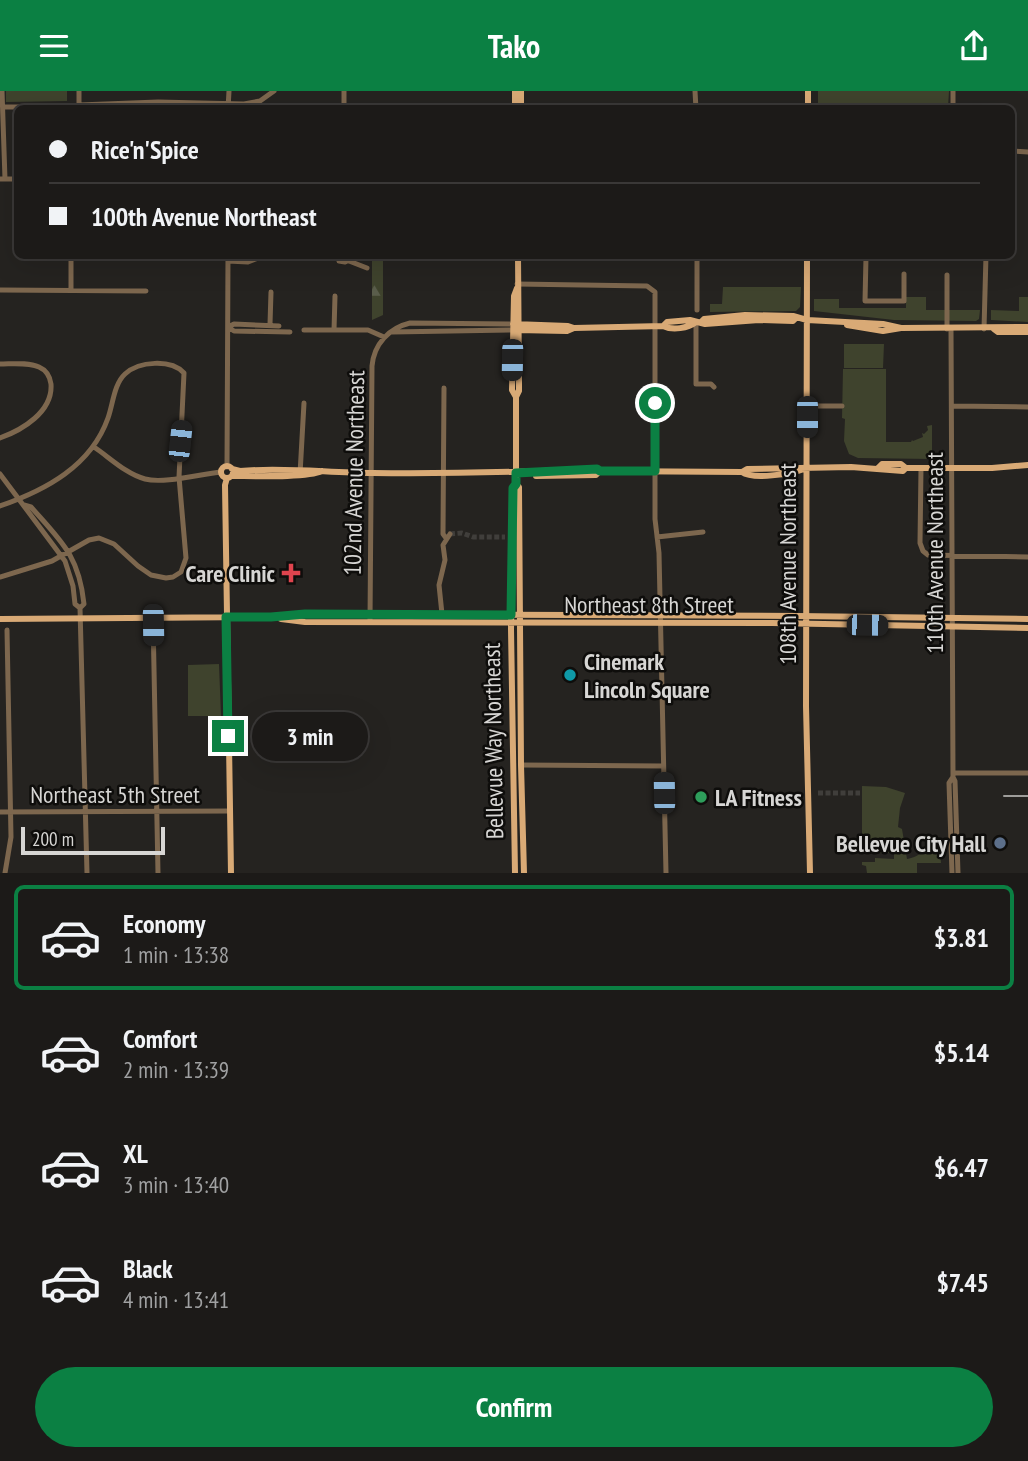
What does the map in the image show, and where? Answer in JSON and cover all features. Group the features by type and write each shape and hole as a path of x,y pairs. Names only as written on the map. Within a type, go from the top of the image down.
{"main road":[{"name":"Bellevue Way Northeast","path":"515,873 509,537 513,488 516,484 516,397 519,391 516,327 520,295 517,286 518,259"},
{"name":"108th Avenue Northeast","path":"807,259 806,624 810,873"},
{"path":"516,327 655,327 663,326 667,322 699,322 704,319 745,315 793,316 883,331 901,328 994,329 998,332 1028,330"},
{"path":"231,873 225,485 228,472 527,473 597,469 742,471 878,468 882,464 901,464 907,468 1028,465"},
{"path":"536,476 596,475 600,471"},
{"name":"Bellevue Way Northeast","path":"516,484 519,487 524,873"},
{"name":"Northeast 8th Street","path":"0,619 271,617 305,614 370,618 660,615 1028,619"},
{"name":"Northeast 8th Street","path":"271,617 314,622 442,614 511,618"},
{"path":"314,622 318,617 350,615"},
{"name":"Northeast 8th Street","path":"520,618 660,623 1028,628"},
{"path":"512,699 517,723 520,724"}],"street":[{"path":"2,91 2,179"},
{"path":"79,91 79,105 228,105 251,103 266,98 274,91"},
{"path":"228,105 229,91"},
{"path":"4,107 14,107"},
{"path":"71,259 71,290"},
{"path":"94,447 144,479 228,472 228,259"},
{"path":"233,259 248,262 256,259"},
{"path":"352,259 367,268"},
{"path":"696,310 697,259"},
{"path":"866,259 865,301 904,301 904,274"},
{"path":"984,329 986,259"},
{"name":"110th Avenue Northeast","path":"947,275 951,406 953,775 956,781 958,873"},
{"path":"517,286 650,287 656,295 655,471 666,873"},
{"path":"0,290 146,291"},
{"path":"270,324 271,292"},
{"path":"334,330 335,296"},
{"path":"699,322 696,384 711,384 714,387"},
{"path":"392,332 394,328 410,323 516,327"},
{"path":"429,331 433,327 456,323"},
{"path":"228,327 234,324 279,326"},
{"path":"228,327 234,331 290,332"},
{"path":"392,332 516,327"},
{"path":"304,330 368,330 384,337"},
{"name":"102nd Avenue Northeast","path":"370,618 373,356 384,337 392,332"},
{"path":"0,364 35,365 46,371 51,381 50,397 46,404 29,423 0,438"},
{"path":"0,506 56,482 94,447 105,427 119,381 130,370 155,364 177,367 184,373 179,477 186,558 185,567 178,575 166,578 151,575 114,544 104,539 89,540 33,568 0,577"},
{"path":"442,614 439,585 445,560 443,545 448,536 443,534 444,388"},
{"path":"300,472 304,403"},
{"path":"807,406 842,405"},
{"path":"951,406 1028,407"},
{"path":"921,468 920,543 923,551 928,555 1028,557"},
{"path":"527,473 536,476"},
{"path":"0,474 65,561 73,586 75,604 80,608 87,873"},
{"path":"24,505 31,507 69,552 82,581 84,604 80,608"},
{"path":"657,537 704,532"},
{"path":"153,618 158,873"},
{"path":"5,873 11,837 7,630"},
{"path":"521,765 663,766"},
{"path":"953,775 1028,772"},
{"name":"110th Avenue Northeast","path":"952,873 949,783 953,775"},
{"name":"Northeast 5th Street","path":"0,812 230,811"},
{"path":"951,842 957,855"}],"green space":[{"path":"6,91 67,91 67,101 6,102"},
{"path":"818,91 949,91 948,105 818,105"},
{"path":"372,259 383,259 383,315 372,320"},
{"path":"723,287 801,287 800,307 796,311 710,312 710,304 722,304"},
{"path":"906,297 926,297 926,310 980,310 979,319 894,320 814,311 814,299 839,299 839,308 906,308"},
{"path":"1019,297 1028,297 1028,322 991,320 991,310 1019,311"},
{"path":"844,344 884,344 883,368 844,368"},
{"path":"843,369 886,369 886,442 911,442 923,437 922,433 928,430 927,426 932,425 932,459 858,458 849,454 844,441 845,419 842,418"},
{"path":"219,664 221,716 188,716 188,665"},
{"path":"862,786 886,787 905,793 898,827 902,829 907,859 934,846 945,844 944,851 940,851 941,863 917,863 917,873 867,873 862,862 875,862 875,858 894,859 894,853 875,853 875,845 854,851 858,847 859,838 862,838"}],"tunnel":[{"path":"450,534 505,537"},
{"path":"818,793 860,793"}],"tram line":[{"path":"1004,796 1028,796"}],"place":[{"name":"Care Clinic","path":"291,573"},
{"name":"Cinemark Lincoln Square","path":"570,675"},
{"name":"LA Fitness","path":"701,797"},
{"name":"Bellevue City Hall","path":"1000,843"}],"route":[{"path":"228,736 226,617 305,614 511,615 513,488 516,484 516,473 597,469 655,471 655,403"}]}
